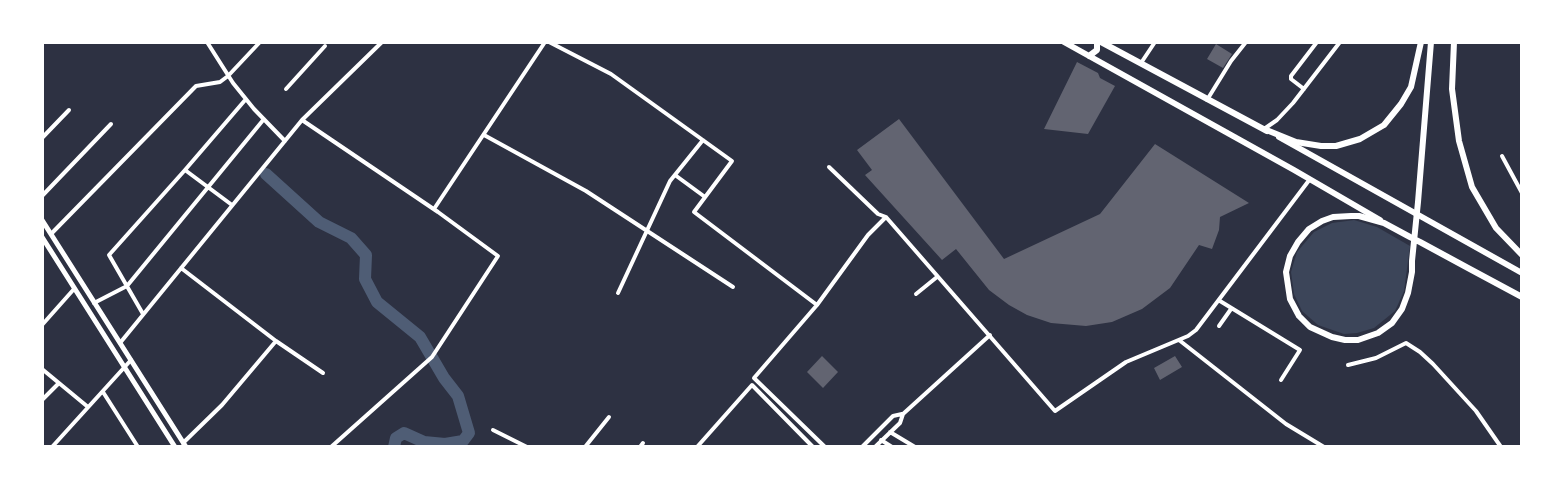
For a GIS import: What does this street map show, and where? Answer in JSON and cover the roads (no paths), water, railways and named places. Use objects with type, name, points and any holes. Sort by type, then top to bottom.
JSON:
[{"type":"main road","points":[[1064,42],[1384,223],[1522,297]]},
{"type":"main road","points":[[1089,56],[1097,50],[1099,42],[1264,129],[1522,273]]},
{"type":"main road","points":[[1264,129],[1296,142],[1321,146],[1336,146],[1360,139],[1384,125],[1401,104],[1411,87],[1421,42]]},
{"type":"main road","points":[[1384,223],[1359,216],[1342,216],[1322,221],[1304,234],[1294,248],[1286,272],[1290,299],[1299,316],[1318,332],[1339,339],[1358,340],[1378,333],[1392,323],[1402,309],[1408,293],[1412,261],[1431,42]]},
{"type":"main road","points":[[1454,42],[1452,89],[1459,141],[1472,187],[1496,228],[1522,255]]},
{"type":"main road","points":[[42,220],[184,445]]},
{"type":"main road","points":[[42,237],[175,447]]},
{"type":"street","points":[[207,42],[228,76],[246,99],[285,141]]},
{"type":"street","points":[[51,234],[196,86],[220,82],[260,42]]},
{"type":"street","points":[[120,343],[302,120],[382,42]]},
{"type":"street","points":[[434,209],[547,42],[611,74],[732,161],[694,212],[817,305]]},
{"type":"street","points":[[1140,63],[1155,42]]},
{"type":"street","points":[[1207,100],[1231,61],[1246,42]]},
{"type":"street","points":[[1304,89],[1291,79],[1291,76],[1317,42]]},
{"type":"street","points":[[1264,129],[1277,120],[1340,42]]},
{"type":"street","points":[[286,89],[325,45]]},
{"type":"street","points":[[143,314],[109,255],[246,99]]},
{"type":"street","points":[[42,138],[69,110]]},
{"type":"street","points":[[94,303],[127,286],[264,119]]},
{"type":"street","points":[[302,120],[434,209],[498,256],[436,352],[331,447]]},
{"type":"street","points":[[42,196],[111,124]]},
{"type":"street","points":[[483,135],[586,191],[734,287]]},
{"type":"street","points":[[618,293],[670,182],[703,140]]},
{"type":"street","points":[[1502,156],[1522,193]]},
{"type":"street","points":[[829,167],[878,214],[886,217],[1055,411],[1126,362],[1179,340],[1196,330],[1310,180]]},
{"type":"street","points":[[185,170],[232,206]]},
{"type":"street","points":[[675,175],[705,197]]},
{"type":"street","points":[[825,447],[754,378],[817,305],[867,235],[886,217]]},
{"type":"street","points":[[181,268],[276,341],[323,373]]},
{"type":"street","points":[[916,294],[937,277]]},
{"type":"street","points":[[42,325],[74,289]]},
{"type":"street","points":[[1220,301],[1300,350],[1281,380]]},
{"type":"street","points":[[1219,326],[1231,309]]},
{"type":"street","points":[[875,447],[900,423],[903,414],[990,335]]},
{"type":"street","points":[[1179,340],[1286,423],[1324,447]]},
{"type":"street","points":[[184,445],[222,405],[276,341]]},
{"type":"street","points":[[1348,365],[1376,358],[1406,343],[1433,364],[1462,395],[1501,447]]},
{"type":"street","points":[[52,447],[131,360]]},
{"type":"street","points":[[42,369],[88,407]]},
{"type":"street","points":[[42,400],[58,383]]},
{"type":"street","points":[[697,447],[752,386],[813,447]]},
{"type":"street","points":[[103,391],[138,447]]},
{"type":"street","points":[[862,447],[894,416],[903,414]]},
{"type":"street","points":[[585,447],[609,417]]},
{"type":"street","points":[[493,430],[527,447]]},
{"type":"street","points":[[890,432],[915,447]]},
{"type":"street","points":[[881,440],[892,447]]},
{"type":"street","points":[[640,447],[643,442]]},
{"type":"waterway","points":[[266,174],[319,222],[351,238],[366,255],[365,279],[377,302],[420,337],[444,378],[458,396],[469,433],[463,441],[445,444],[424,442],[404,433],[396,438],[394,447]]}]
